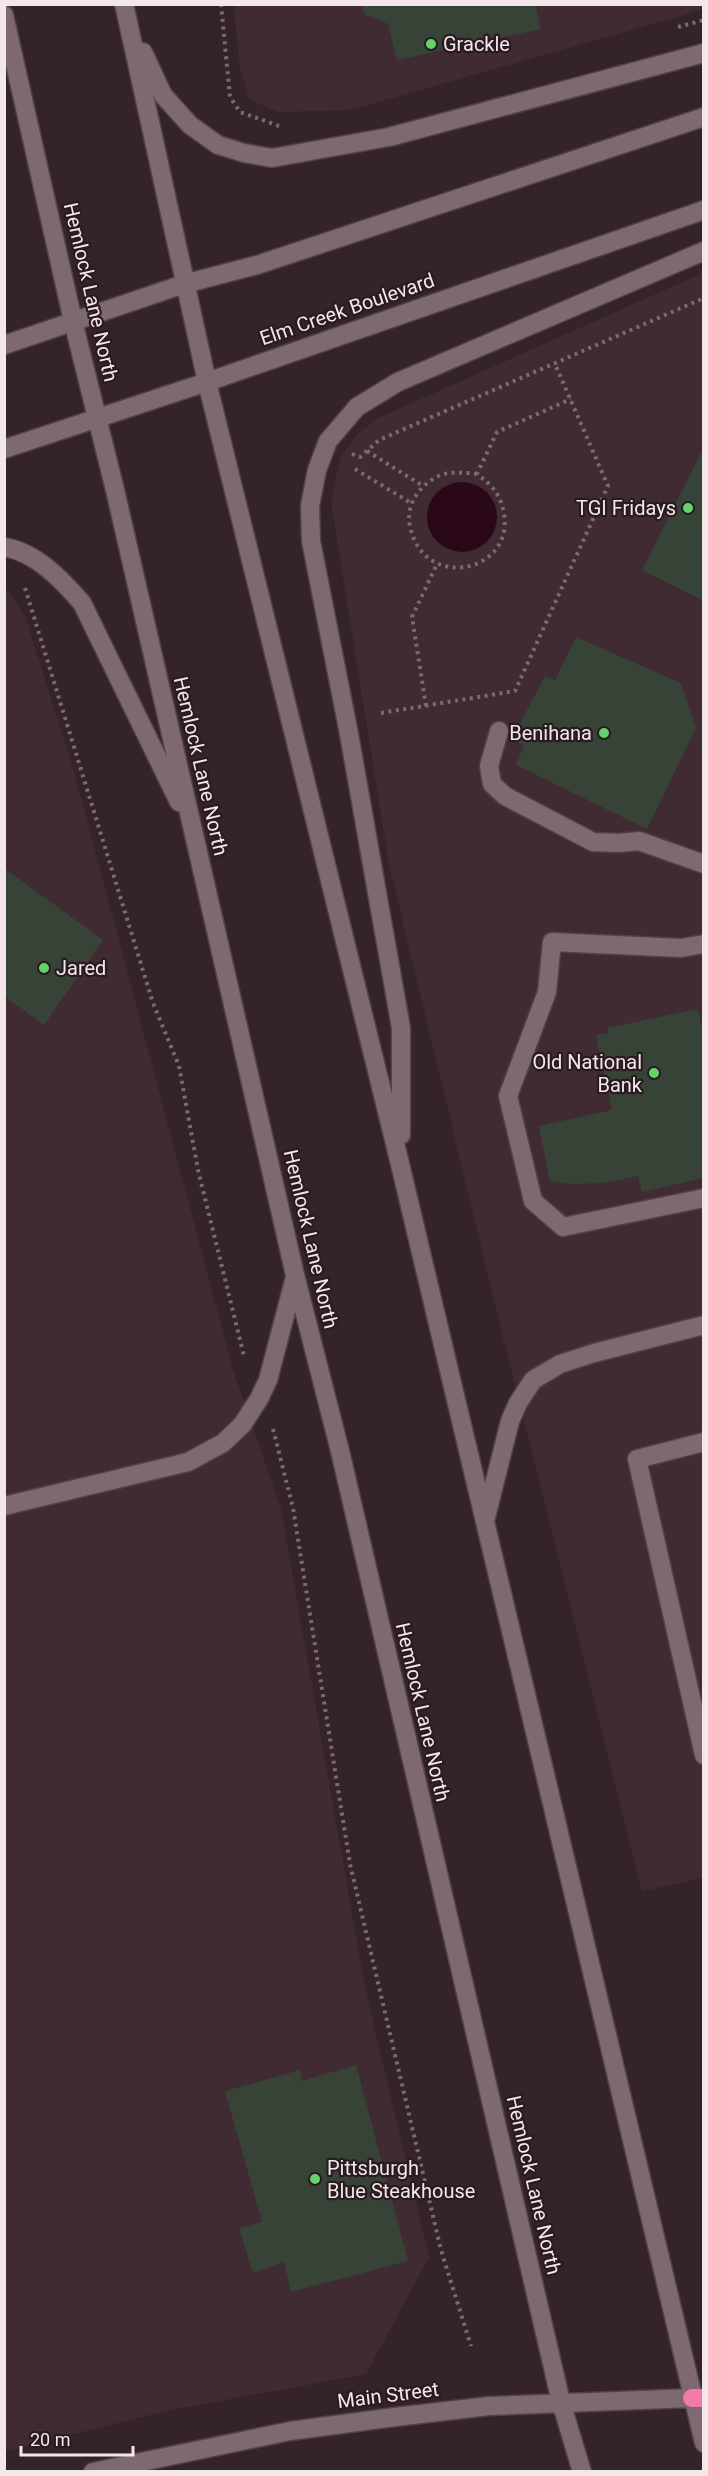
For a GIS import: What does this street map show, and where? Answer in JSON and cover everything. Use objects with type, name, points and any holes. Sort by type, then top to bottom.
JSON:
[{"type":"main road","points":[[124,4],[207,382],[400,1164],[698,2398],[704,2443]]},
{"type":"main road","name":"Hemlock Lane North","points":[[4,15],[295,1275],[340,1451],[561,2402],[582,2472]]},
{"type":"main road","points":[[129,24],[163,95],[190,125],[218,145],[272,158],[389,137],[704,53]]},
{"type":"main road","points":[[4,345],[184,284],[257,265],[704,117]]},
{"type":"main road","name":"Elm Creek Boulevard","points":[[4,449],[207,382],[704,210]]},
{"type":"main road","points":[[400,1164],[401,1028],[349,734],[311,541],[310,506],[317,470],[328,441],[357,407],[398,382],[704,251]]},
{"type":"main road","points":[[4,548],[33,558],[62,580],[82,603],[194,832]]},
{"type":"main road","points":[[499,731],[489,766],[492,784],[505,796],[593,842],[639,841],[704,864]]},
{"type":"main road","points":[[704,944],[681,948],[552,942],[547,992],[508,1096],[533,1201],[563,1227],[704,1198]]},
{"type":"main road","points":[[4,1506],[188,1462],[223,1443],[242,1425],[268,1380],[295,1275]]},
{"type":"main road","points":[[485,1518],[510,1422],[518,1403],[533,1380],[560,1364],[594,1353],[704,1325]]},
{"type":"main road","points":[[704,1442],[637,1459],[704,1755]]},
{"type":"main road","name":"Main Street","points":[[93,2472],[290,2431],[489,2406],[698,2398]]},
{"type":"path","points":[[221,4],[230,97],[240,111],[282,127]]},
{"type":"path","points":[[670,30],[704,20]]},
{"type":"path","points":[[343,450],[360,457],[379,440],[704,298]]},
{"type":"path","points":[[381,713],[515,691],[608,486],[555,364]]},
{"type":"path","points":[[477,474],[497,432],[571,399]]},
{"type":"path","points":[[367,451],[423,486]]},
{"type":"path","points":[[355,469],[411,503]]},
{"type":"path","points":[[459,472],[477,474],[492,485],[502,501],[506,522],[502,544],[484,561],[461,567],[431,562],[416,546],[409,524],[411,503],[423,486],[441,475],[459,472]]},
{"type":"path","points":[[426,706],[412,617],[437,564]]},
{"type":"path","points":[[21,578],[33,608],[153,1004],[179,1066],[198,1170],[246,1363]]},
{"type":"path","points":[[271,1426],[293,1508],[350,1863],[438,2239],[471,2346]]},
{"type":"shaded area","points":[[703,4],[704,9],[350,110],[279,112],[250,100],[240,69],[234,5]]},
{"type":"shaded area","points":[[703,273],[703,1878],[642,1891],[502,1334],[389,864],[331,502],[340,458],[356,436],[376,419]]},
{"type":"shaded area","points":[[462,482],[475,485],[487,492],[494,504],[497,517],[494,530],[487,542],[475,549],[462,552],[449,549],[437,542],[430,530],[427,517],[430,504],[437,492],[449,485]]},
{"type":"shaded area","points":[[8,591],[25,616],[75,775],[233,1370],[281,1509],[365,1988],[429,2257],[366,2374],[166,2411],[5,2451],[4,592]]},
{"type":"building","name":"Grackle","points":[[362,4],[535,4],[541,29],[397,60],[388,24],[364,14]]},
{"type":"building","name":"TGI Fridays","points":[[704,447],[704,601],[642,570]]},
{"type":"building","name":"Benihana","points":[[576,637],[681,683],[696,728],[647,829],[516,765],[524,746],[512,739],[545,676],[555,680]]},
{"type":"building","name":"Jared","points":[[4,868],[103,940],[44,1025],[4,996]]},
{"type":"building","name":"Old National Bank","points":[[698,1009],[704,1036],[704,1178],[642,1192],[638,1176],[603,1183],[573,1184],[550,1181],[539,1126],[612,1110],[596,1035],[608,1033],[607,1028]]},
{"type":"building","points":[[356,2065],[408,2261],[291,2292],[284,2262],[253,2273],[239,2228],[262,2222],[225,2091],[300,2070],[302,2081]]},
{"type":"place","name":"Grackle","points":[[431,44]]},
{"type":"place","name":"TGI Fridays","points":[[688,508]]},
{"type":"place","name":"Benihana","points":[[604,733]]},
{"type":"place","name":"Jared","points":[[44,968]]},
{"type":"place","name":"Old National Bank","points":[[654,1073]]},
{"type":"place","name":"Pittsburgh Blue Steakhouse","points":[[315,2179]]}]
